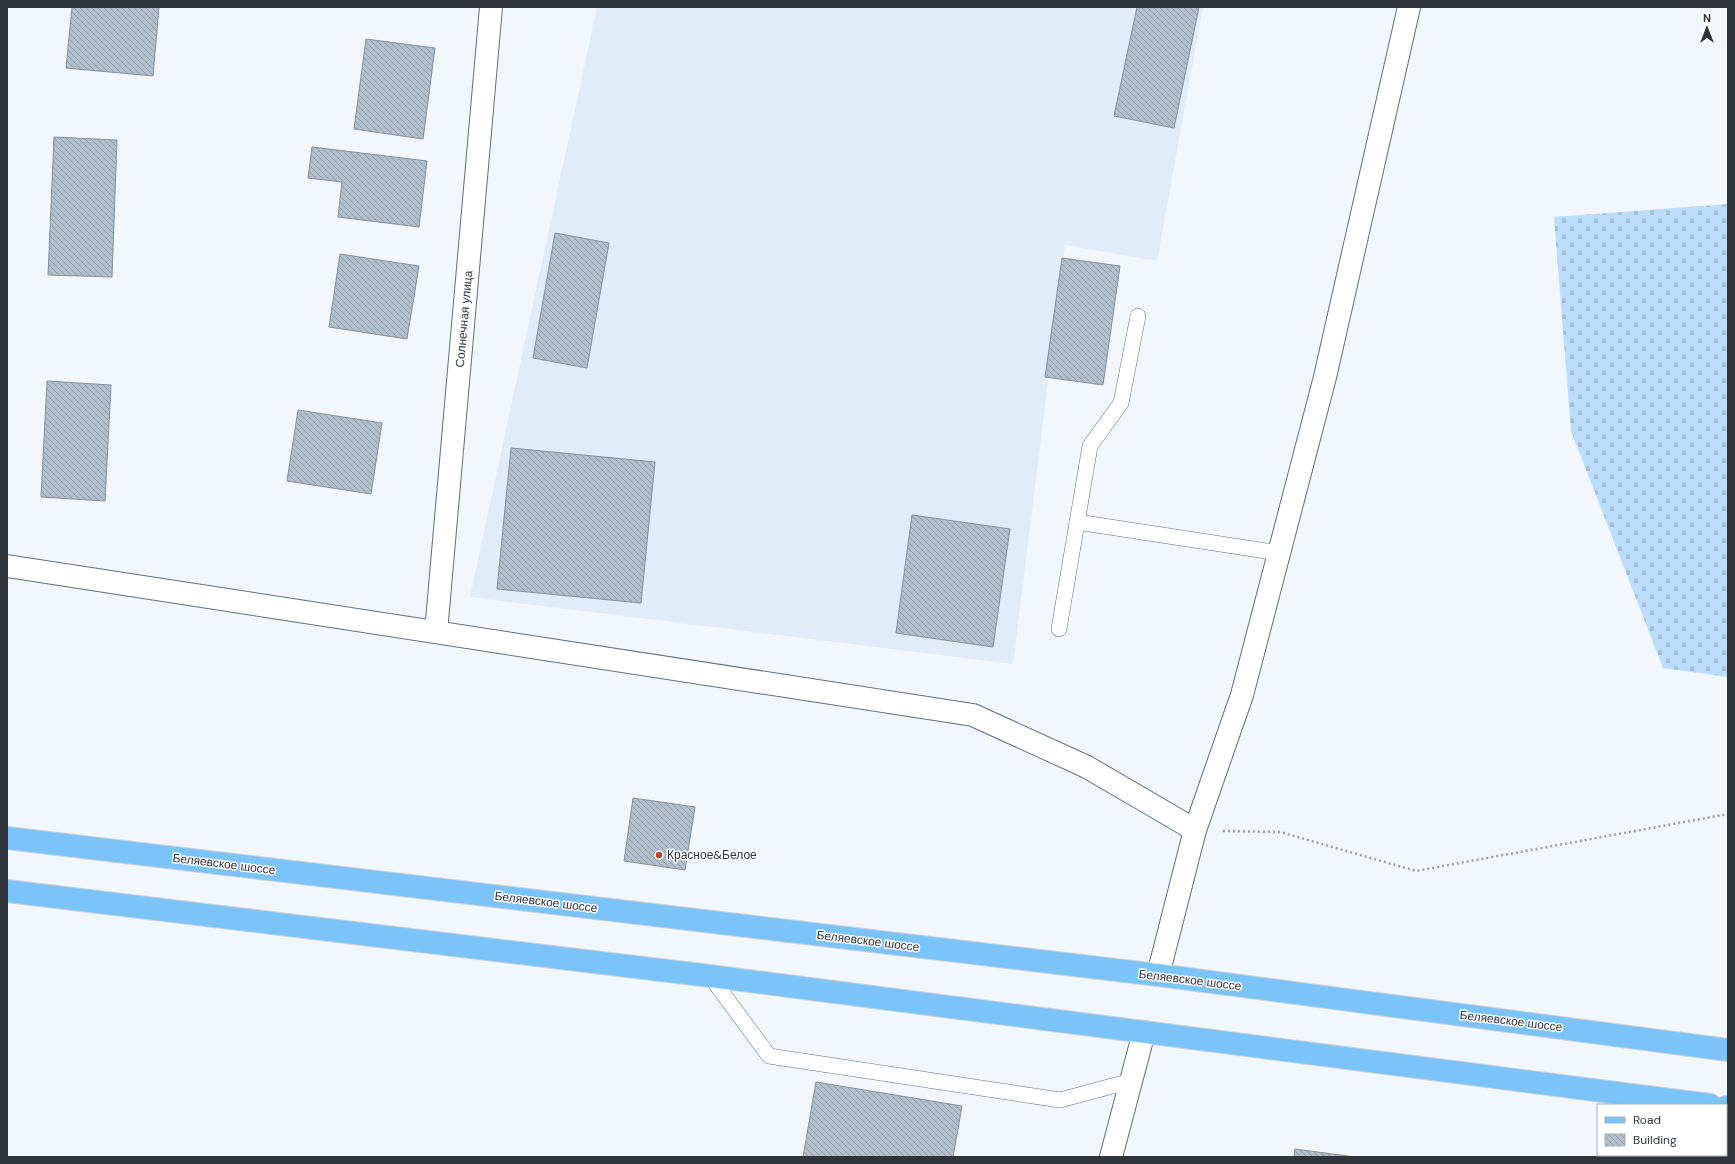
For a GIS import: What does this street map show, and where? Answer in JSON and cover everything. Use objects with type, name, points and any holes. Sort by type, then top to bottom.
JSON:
[{"type":"main road","name":"Беляевское шоссе","points":[[7,838],[1158,976],[1728,1050]]},
{"type":"main road","points":[[7,891],[710,976],[1702,1104]]},
{"type":"street","name":"Солнечная улица","points":[[436,632],[491,7]]},
{"type":"street","points":[[1158,976],[1195,830],[1242,695],[1325,377],[1409,7]]},
{"type":"street","points":[[7,566],[972,716],[1087,767],[1195,830]]},
{"type":"street","points":[[1111,1157],[1144,1032]]},
{"type":"lane","points":[[1059,629],[1090,446],[1120,403],[1138,316]]},
{"type":"lane","points":[[1077,522],[1279,553]]},
{"type":"lane","points":[[710,976],[769,1056],[1060,1100],[1132,1081]]},
{"type":"path","points":[[1195,830],[1280,832],[1416,871],[1728,814]]},
{"type":"shaded area","points":[[597,7],[1203,7],[1157,261],[1065,245],[1013,664],[470,597]]},
{"type":"green space","points":[[1728,204],[1728,677],[1663,668],[1571,431],[1554,217]]},
{"type":"building","points":[[72,7],[159,7],[153,76],[66,68]]},
{"type":"building","points":[[1137,7],[1199,7],[1174,128],[1114,116]]},
{"type":"building","points":[[366,39],[435,48],[423,139],[354,129]]},
{"type":"building","points":[[54,137],[117,140],[112,277],[48,275]]},
{"type":"building","points":[[312,147],[427,161],[419,227],[338,217],[342,182],[308,178]]},
{"type":"building","points":[[555,233],[609,243],[587,368],[533,358]]},
{"type":"building","points":[[340,254],[419,266],[407,339],[329,327]]},
{"type":"building","points":[[1062,258],[1120,266],[1103,385],[1045,377]]},
{"type":"building","points":[[47,381],[111,385],[105,501],[41,497]]},
{"type":"building","points":[[298,410],[382,423],[371,494],[287,481]]},
{"type":"building","points":[[511,448],[655,462],[641,603],[497,589]]},
{"type":"building","points":[[912,515],[1010,529],[993,647],[896,633]]},
{"type":"building","points":[[633,798],[695,807],[685,870],[624,861]]},
{"type":"building","points":[[816,1082],[962,1106],[953,1157],[803,1157]]},
{"type":"building","points":[[1295,1149],[1355,1157],[1294,1157]]},
{"type":"place","name":"Красное&Белое","points":[[659,855]]}]
